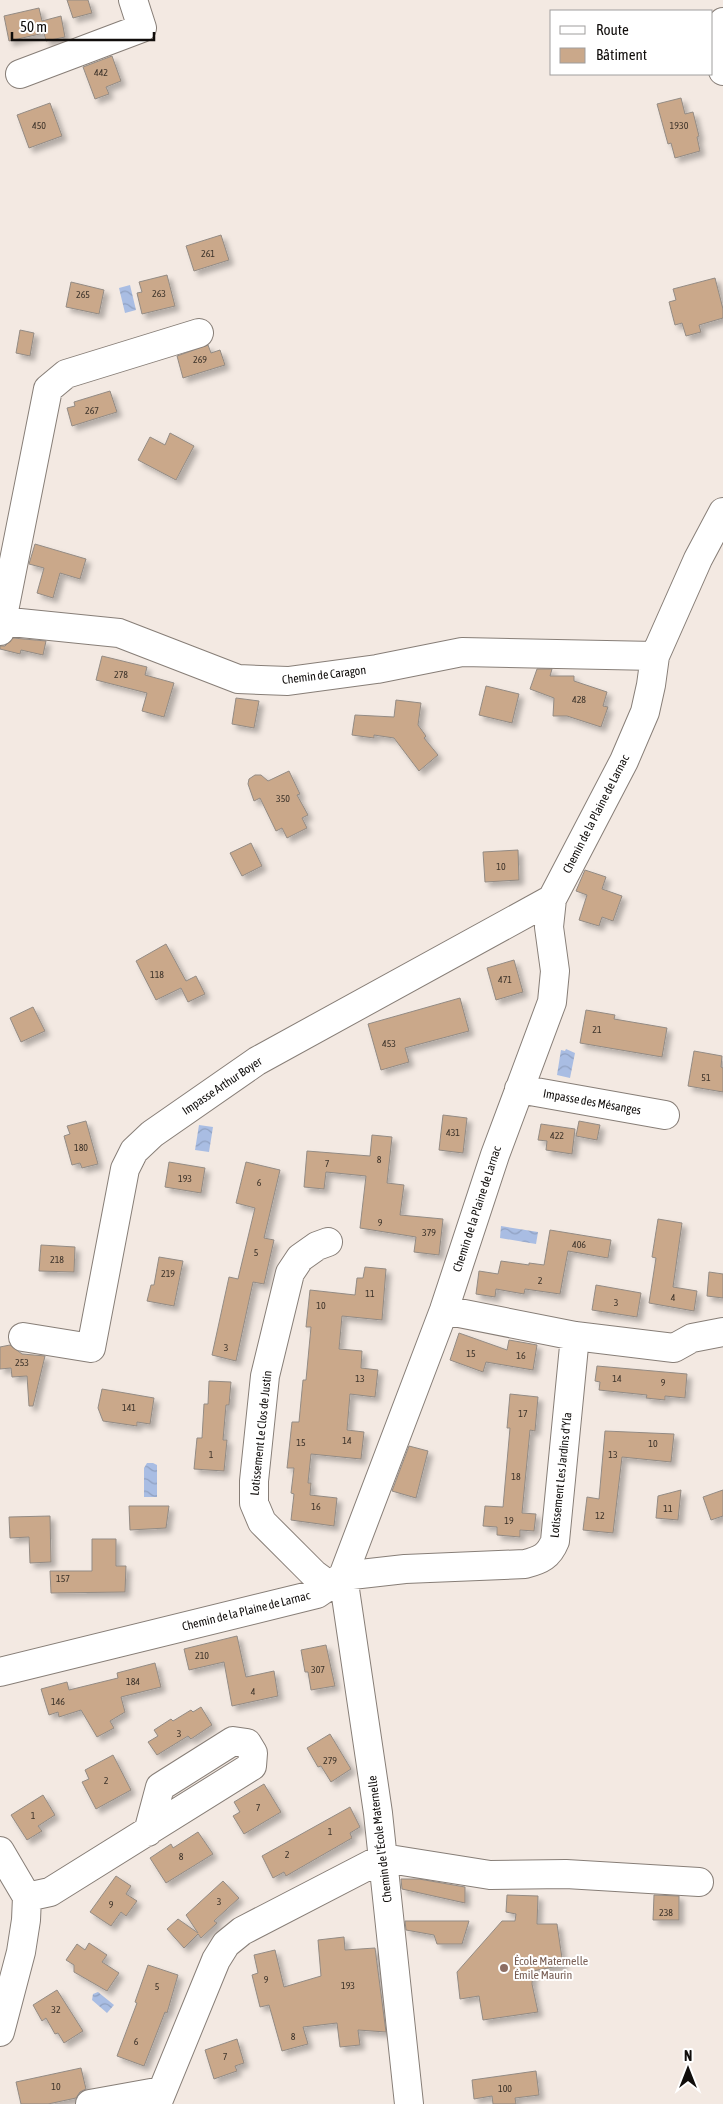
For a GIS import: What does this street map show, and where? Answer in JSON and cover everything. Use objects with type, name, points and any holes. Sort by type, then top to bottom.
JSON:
[{"type":"street","points":[[20,74],[142,28],[133,0]]},
{"type":"street","points":[[723,22],[720,30],[721,66],[723,71]]},
{"type":"street","points":[[1,624],[48,389],[66,374],[199,333]]},
{"type":"street","name":"Chemin de la Plaine de Larnac","points":[[0,1672],[317,1594],[336,1580],[444,1310],[495,1155],[552,1002],[555,971],[549,927],[552,899],[624,761],[645,712],[652,685],[655,656],[698,558],[723,512]]},
{"type":"street","name":"Chemin de Caragon","points":[[1,624],[120,633],[238,679],[288,681],[377,669],[462,652],[655,656]]},
{"type":"street","name":"Impasse Arthur Boyer","points":[[23,1337],[91,1348],[125,1170],[134,1151],[152,1134],[258,1061],[552,899]]},
{"type":"street","name":"Impasse des Mésanges","points":[[519,1089],[665,1116]]},
{"type":"street","name":"Lotissement Le Clos de Justin","points":[[328,1242],[317,1246],[300,1258],[290,1273],[265,1376],[254,1481],[254,1503],[262,1522],[314,1574],[336,1580]]},
{"type":"street","points":[[444,1310],[574,1336],[674,1348],[692,1338],[723,1332]]},
{"type":"street","name":"Lotissement Les Jardins d'Yla","points":[[336,1580],[415,1568],[525,1564],[540,1561],[550,1552],[555,1541],[574,1336]]},
{"type":"street","name":"Chemin de l'École Maternelle","points":[[336,1580],[383,1858],[410,2104]]},
{"type":"street","points":[[27,1897],[50,1892],[148,1832]]},
{"type":"street","points":[[0,1851],[27,1897],[26,1920],[21,1952],[0,2032]]},
{"type":"street","points":[[90,2104],[159,2098],[216,1960],[226,1944],[242,1931],[383,1858],[490,1875],[566,1874],[699,1882]]},
{"type":"water","points":[[130,285],[136,310],[125,313],[119,288]]},
{"type":"water","points":[[566,1049],[575,1053],[570,1078],[557,1075],[561,1050],[565,1051]]},
{"type":"water","points":[[199,1125],[213,1127],[209,1152],[195,1150]]},
{"type":"water","points":[[501,1226],[538,1232],[536,1244],[500,1238]]},
{"type":"water","points":[[147,1463],[157,1465],[157,1497],[144,1497],[144,1468]]},
{"type":"water","points":[[98,1992],[114,2005],[107,2013],[92,2000],[93,1994]]},
{"type":"building","points":[[67,0],[88,0],[92,13],[73,18]]},
{"type":"building","points":[[39,8],[42,21],[61,16],[65,37],[46,41],[44,33],[9,41],[4,16]]},
{"type":"building","points":[[112,56],[121,81],[106,87],[109,94],[95,99],[83,67]]},
{"type":"building","points":[[681,98],[685,114],[693,112],[699,136],[697,137],[700,151],[675,158],[671,143],[668,144],[657,104]]},
{"type":"building","points":[[50,103],[62,136],[29,148],[17,115]]},
{"type":"building","points":[[221,235],[229,260],[194,271],[186,246]]},
{"type":"building","points":[[167,275],[175,306],[142,314],[137,293],[142,292],[139,282]]},
{"type":"building","points":[[715,278],[723,309],[723,318],[699,325],[701,332],[686,336],[682,323],[675,325],[669,302],[676,300],[673,289]]},
{"type":"building","points":[[71,282],[104,290],[99,314],[66,307]]},
{"type":"building","points":[[20,330],[34,333],[30,356],[16,353]]},
{"type":"building","points":[[208,345],[211,353],[220,350],[225,365],[183,378],[177,356]]},
{"type":"building","points":[[110,391],[117,412],[72,426],[67,408],[75,406],[74,402]]},
{"type":"building","points":[[170,433],[194,446],[176,480],[138,460],[150,437],[165,445]]},
{"type":"building","points":[[35,544],[86,559],[80,579],[60,573],[53,598],[37,593],[44,568],[29,564]]},
{"type":"building","points":[[13,638],[46,641],[43,655],[21,650],[20,654],[0,649],[0,646],[5,646]]},
{"type":"building","points":[[102,656],[147,667],[145,675],[174,683],[164,717],[142,711],[147,693],[96,680]]},
{"type":"building","points":[[537,669],[552,669],[550,676],[574,676],[574,681],[607,692],[603,706],[608,707],[601,727],[567,716],[553,716],[554,698],[530,689]]},
{"type":"building","points":[[486,686],[519,694],[512,723],[479,715]]},
{"type":"building","points":[[236,698],[259,701],[254,728],[232,724]]},
{"type":"building","points":[[396,700],[421,703],[418,725],[426,736],[424,738],[438,755],[419,771],[394,738],[374,735],[374,738],[352,735],[355,715],[394,717]]},
{"type":"building","points":[[289,771],[300,794],[297,795],[308,815],[302,818],[307,828],[287,838],[282,828],[276,831],[260,798],[254,801],[248,784],[249,779],[255,775],[261,775],[268,781]]},
{"type":"building","points":[[251,843],[262,866],[242,876],[230,853]]},
{"type":"building","points":[[518,850],[519,880],[485,882],[483,852]]},
{"type":"building","points":[[585,870],[606,877],[602,889],[622,896],[613,921],[602,917],[599,926],[579,920],[587,895],[576,891]]},
{"type":"building","points":[[166,944],[186,981],[196,976],[205,994],[188,1002],[181,988],[156,1000],[136,961]]},
{"type":"building","points":[[514,960],[523,992],[496,1000],[487,968]]},
{"type":"building","points":[[460,998],[469,1031],[405,1048],[409,1062],[381,1070],[368,1024]]},
{"type":"building","points":[[33,1007],[45,1031],[21,1042],[10,1018]]},
{"type":"building","points":[[586,1010],[615,1015],[614,1019],[667,1028],[662,1057],[580,1043]]},
{"type":"building","points":[[694,1051],[722,1056],[723,1092],[688,1086]]},
{"type":"building","points":[[443,1115],[467,1118],[463,1153],[439,1150]]},
{"type":"building","points":[[86,1121],[98,1164],[82,1168],[80,1163],[72,1165],[64,1136],[70,1134],[67,1126]]},
{"type":"building","points":[[579,1121],[600,1125],[597,1140],[576,1136]]},
{"type":"building","points":[[541,1124],[575,1129],[572,1154],[546,1150],[547,1141],[538,1140]]},
{"type":"building","points":[[372,1135],[392,1137],[387,1183],[404,1185],[400,1215],[443,1219],[439,1255],[414,1252],[416,1237],[360,1228],[366,1176],[326,1172],[324,1189],[304,1187],[307,1151],[370,1156]]},
{"type":"building","points":[[169,1162],[205,1168],[201,1193],[165,1187]]},
{"type":"building","points":[[246,1162],[280,1170],[264,1238],[274,1240],[264,1284],[253,1282],[236,1361],[212,1355],[229,1277],[238,1279],[255,1208],[236,1203]]},
{"type":"building","points":[[658,1219],[682,1223],[673,1287],[697,1291],[694,1311],[649,1303],[656,1258],[652,1257]]},
{"type":"building","points":[[550,1230],[611,1240],[608,1258],[568,1251],[560,1294],[525,1289],[524,1294],[496,1289],[495,1297],[476,1294],[479,1271],[498,1274],[501,1261],[544,1265]]},
{"type":"building","points":[[41,1245],[75,1247],[74,1272],[39,1271]]},
{"type":"building","points":[[159,1257],[183,1261],[174,1306],[147,1301],[151,1285],[154,1285]]},
{"type":"building","points":[[365,1267],[386,1269],[382,1320],[342,1316],[339,1349],[362,1351],[361,1368],[378,1370],[375,1397],[350,1394],[347,1430],[364,1432],[361,1459],[311,1454],[308,1483],[311,1483],[310,1495],[337,1498],[334,1526],[291,1520],[294,1494],[291,1493],[294,1468],[287,1468],[292,1422],[299,1422],[303,1380],[306,1380],[311,1327],[306,1327],[310,1290],[355,1295],[357,1278],[363,1278]]},
{"type":"building","points":[[709,1272],[723,1274],[723,1298],[707,1296]]},
{"type":"building","points":[[596,1285],[641,1293],[637,1317],[592,1310]]},
{"type":"building","points":[[459,1333],[507,1350],[509,1340],[537,1345],[533,1370],[486,1362],[483,1372],[450,1360]]},
{"type":"building","points":[[10,1345],[22,1354],[45,1356],[33,1406],[29,1406],[27,1376],[12,1377],[11,1368],[0,1369],[0,1347]]},
{"type":"building","points":[[597,1366],[687,1374],[685,1398],[665,1396],[665,1400],[646,1398],[647,1395],[599,1390],[600,1382],[595,1381]]},
{"type":"building","points":[[209,1381],[231,1382],[229,1405],[226,1405],[223,1440],[227,1440],[224,1471],[194,1469],[197,1438],[202,1438],[204,1404],[208,1404]]},
{"type":"building","points":[[102,1389],[154,1398],[150,1424],[137,1422],[137,1426],[103,1421],[98,1408]]},
{"type":"building","points":[[510,1394],[538,1397],[535,1431],[530,1430],[522,1513],[536,1514],[534,1531],[520,1530],[520,1537],[497,1535],[497,1527],[483,1526],[485,1506],[503,1507],[510,1428],[507,1428]]},
{"type":"building","points":[[605,1431],[674,1434],[671,1462],[622,1457],[613,1533],[583,1530],[587,1497],[599,1499]]},
{"type":"building","points":[[409,1446],[428,1451],[416,1498],[392,1491]]},
{"type":"building","points":[[681,1490],[678,1520],[656,1518],[658,1496]]},
{"type":"building","points":[[723,1490],[723,1516],[711,1520],[703,1497]]},
{"type":"building","points":[[129,1506],[169,1506],[166,1528],[130,1530]]},
{"type":"building","points":[[50,1516],[51,1562],[30,1563],[29,1537],[10,1538],[9,1517]]},
{"type":"building","points":[[92,1539],[116,1539],[116,1566],[126,1566],[125,1592],[51,1593],[50,1571],[92,1571]]},
{"type":"building","points":[[237,1636],[246,1677],[274,1671],[278,1696],[232,1706],[224,1662],[189,1670],[184,1649]]},
{"type":"building","points":[[326,1645],[335,1686],[311,1690],[301,1650]]},
{"type":"building","points":[[155,1663],[161,1687],[121,1697],[125,1712],[110,1721],[114,1728],[97,1737],[81,1710],[59,1717],[58,1712],[49,1715],[41,1689],[67,1682],[69,1690],[118,1678],[117,1673]]},
{"type":"building","points":[[201,1707],[212,1725],[191,1739],[188,1736],[157,1755],[148,1742],[158,1736],[154,1730],[171,1719],[173,1721],[191,1710],[193,1712]]},
{"type":"building","points":[[330,1734],[351,1769],[331,1782],[321,1766],[318,1767],[307,1748]]},
{"type":"building","points":[[113,1755],[131,1790],[96,1809],[82,1782],[89,1779],[85,1770]]},
{"type":"building","points":[[264,1784],[281,1812],[244,1834],[233,1816],[240,1812],[234,1802]]},
{"type":"building","points":[[43,1795],[55,1815],[38,1826],[42,1831],[27,1840],[11,1815]]},
{"type":"building","points":[[350,1807],[360,1827],[350,1833],[352,1838],[286,1876],[284,1872],[273,1878],[262,1856]]},
{"type":"building","points":[[198,1832],[213,1854],[166,1883],[150,1858],[171,1844],[173,1848]]},
{"type":"building","points":[[116,1876],[131,1886],[126,1894],[137,1901],[126,1916],[121,1912],[111,1926],[90,1912]]},
{"type":"building","points":[[401,1879],[419,1879],[465,1887],[465,1903],[402,1889]]},
{"type":"building","points":[[223,1881],[239,1898],[214,1921],[217,1923],[201,1938],[198,1934],[184,1948],[167,1929],[178,1919],[198,1933],[186,1915]]},
{"type":"building","points":[[507,1895],[538,1896],[537,1924],[557,1924],[563,1965],[533,1971],[532,1984],[538,2012],[483,2020],[479,1996],[460,1999],[457,1972],[502,1921],[515,1921],[516,1914],[506,1912]]},
{"type":"building","points":[[654,1895],[679,1896],[679,1920],[653,1920]]},
{"type":"building","points":[[405,1921],[469,1921],[462,1944],[437,1944],[434,1935],[406,1930]]},
{"type":"building","points":[[344,1937],[345,1950],[375,1948],[386,2032],[358,2030],[360,2045],[340,2047],[337,2023],[303,2027],[308,2044],[282,2051],[269,2005],[260,2007],[252,1975],[258,1973],[254,1955],[275,1950],[284,1987],[321,1976],[318,1940]]},
{"type":"building","points":[[89,1943],[107,1955],[102,1962],[119,1973],[107,1991],[74,1972],[74,1965],[66,1960],[77,1944],[85,1950]]},
{"type":"building","points":[[148,1965],[178,1975],[167,2013],[165,2012],[144,2066],[117,2056],[137,2003],[135,2002]]},
{"type":"building","points":[[57,1990],[83,2031],[64,2043],[58,2033],[55,2034],[46,2018],[42,2021],[33,2005]]},
{"type":"building","points":[[237,2039],[244,2063],[235,2066],[237,2071],[214,2079],[205,2050]]},
{"type":"building","points":[[81,2068],[86,2089],[80,2092],[76,2098],[48,2104],[21,2104],[16,2082]]},
{"type":"building","points":[[536,2071],[539,2095],[515,2098],[516,2104],[493,2104],[492,2096],[474,2099],[472,2080]]},
{"type":"place","name":"École Maternelle Émile Maurin","points":[[504,1968]]}]
